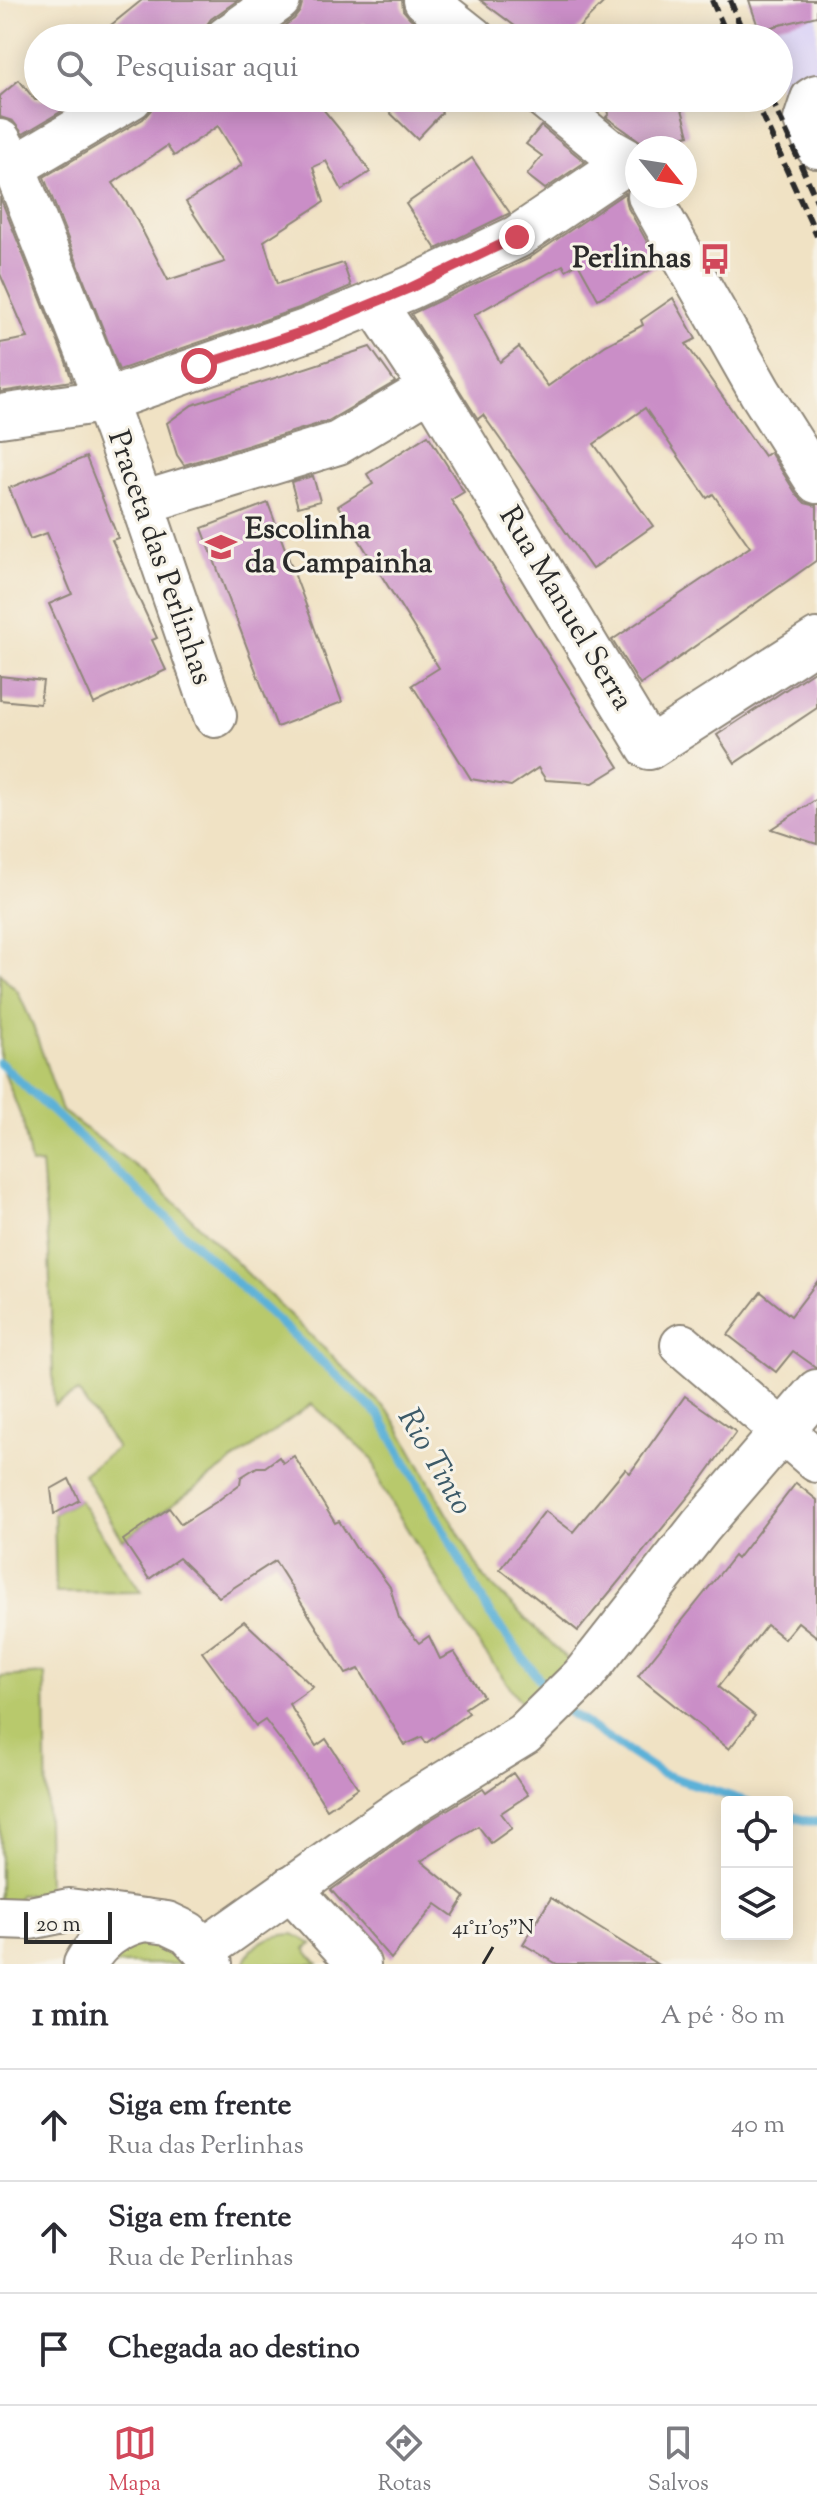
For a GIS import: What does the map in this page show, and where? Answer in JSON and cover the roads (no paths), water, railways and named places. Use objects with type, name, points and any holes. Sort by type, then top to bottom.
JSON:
[{"type":"street","points":[[246,24],[279,0]]},
{"type":"street","points":[[425,0],[455,24]]},
{"type":"street","points":[[7,154],[100,112]]},
{"type":"street","points":[[562,112],[625,165]]},
{"type":"street","name":"Praceta das Perlinhas","points":[[7,154],[88,354],[215,716]]},
{"type":"street","points":[[0,416],[104,401],[308,330],[517,237],[625,183]]},
{"type":"street","points":[[656,208],[760,392],[817,482]]},
{"type":"street","name":"Rua Manuel Serra","points":[[374,302],[431,388],[649,748],[817,640]]},
{"type":"street","points":[[142,503],[338,443],[431,388]]},
{"type":"street","points":[[682,1345],[817,1461]]},
{"type":"street","points":[[15,1918],[69,1910],[167,1923],[188,1933],[208,1957],[290,1888],[407,1806],[524,1734],[582,1677],[701,1526],[817,1391]]},
{"type":"street","points":[[290,1888],[359,1964]]},
{"type":"street","points":[[15,1918],[55,1935],[84,1964],[95,1946],[121,1926],[144,1920]]},
{"type":"waterway","name":"Rio Tinto","points":[[0,1063],[380,1416],[490,1614],[551,1695]]},
{"type":"waterway","name":"Rio Tinto","points":[[564,1709],[662,1774],[730,1796]]},
{"type":"waterway","name":"Rio Tinto","points":[[793,1817],[817,1821]]},
{"type":"railway","points":[[712,0],[722,24]]},
{"type":"railway","points":[[730,0],[739,24]]},
{"type":"railway","points":[[760,112],[817,236]]},
{"type":"railway","points":[[777,112],[817,201]]},
{"type":"place","name":"Perlinhas","points":[[715,259]]},
{"type":"place","name":"Escolinha da Campainha","points":[[221,547]]}]
